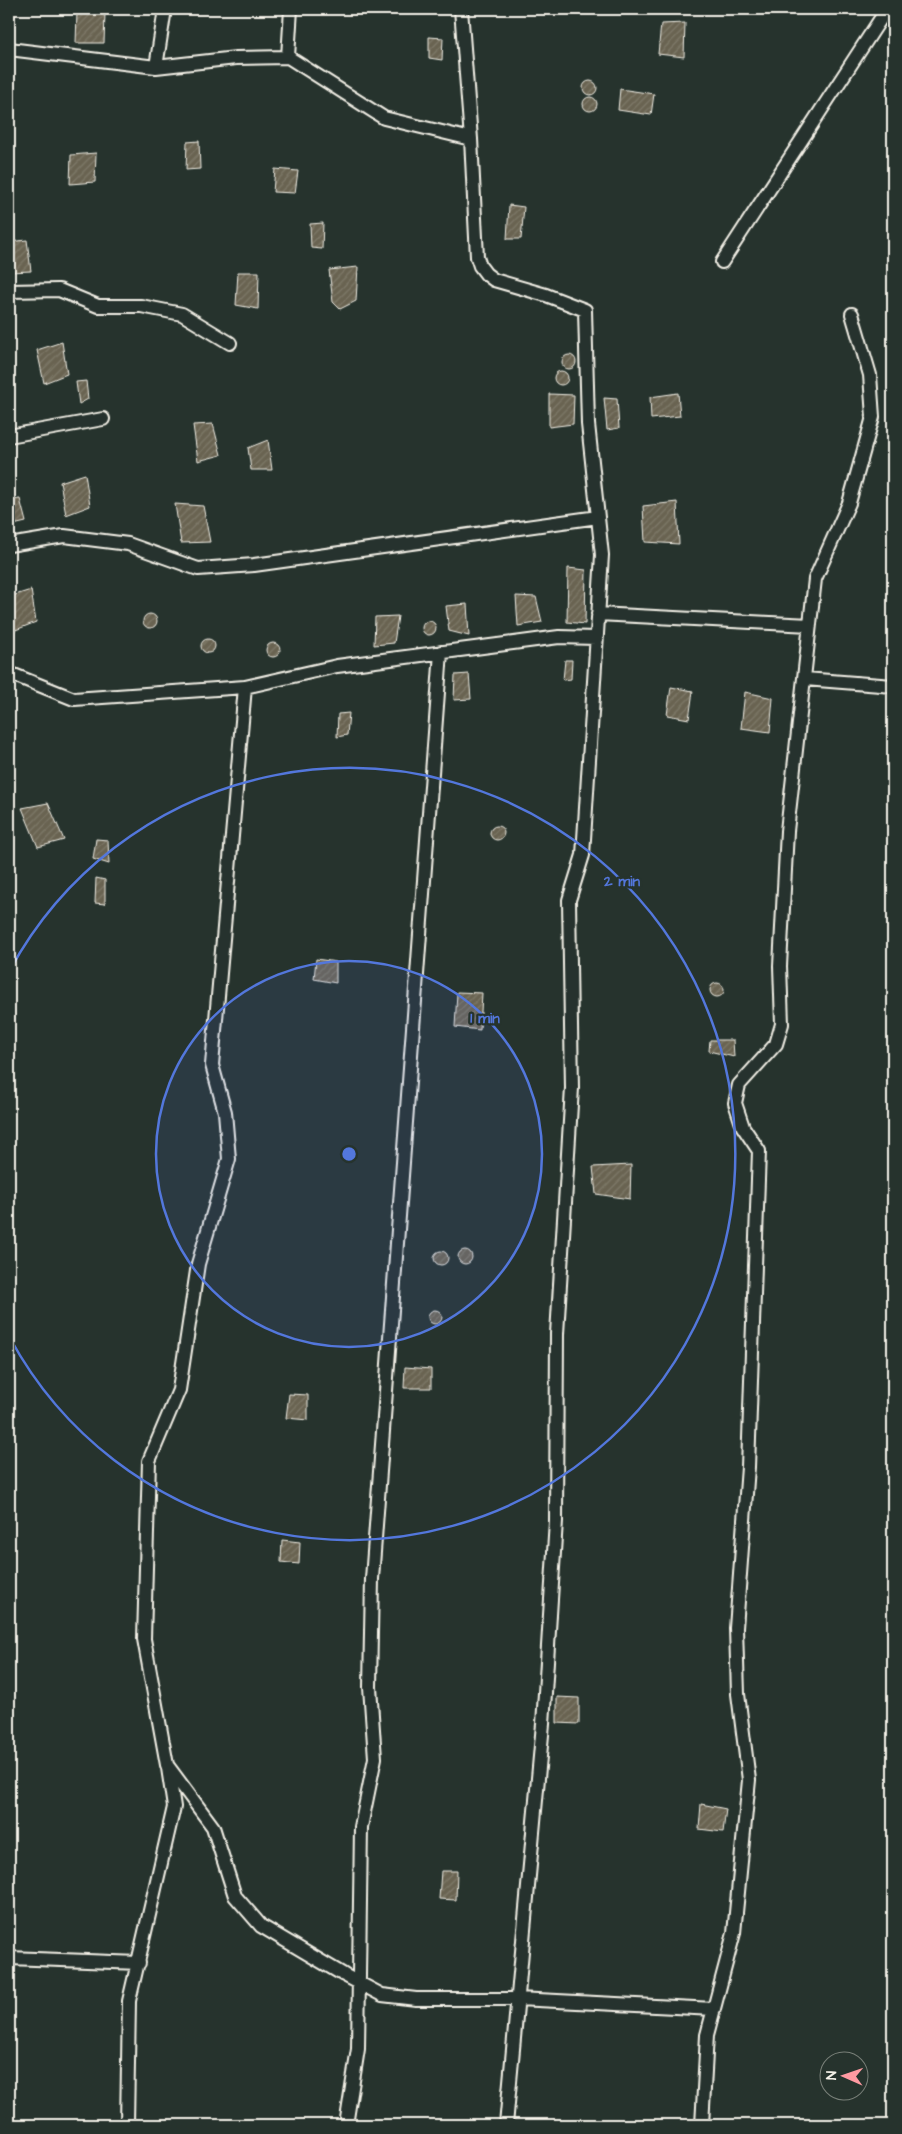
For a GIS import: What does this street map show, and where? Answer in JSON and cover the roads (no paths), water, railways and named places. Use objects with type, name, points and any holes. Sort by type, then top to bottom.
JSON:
[{"type":"street","points":[[156,68],[165,9]]},
{"type":"street","points":[[288,57],[291,9]]},
{"type":"street","points":[[461,9],[471,139],[477,257],[480,266],[494,280],[546,295],[586,310],[588,424],[602,556],[583,855],[570,900],[572,1088],[557,1334],[556,1521],[542,1734],[506,2125]]},
{"type":"street","points":[[722,262],[887,9]]},
{"type":"street","points":[[9,49],[156,68],[236,58],[288,57],[384,118],[471,139]]},
{"type":"street","points":[[9,291],[59,290],[98,306],[141,306],[182,314],[230,343]]},
{"type":"street","points":[[702,2125],[707,2034],[734,1933],[748,1780],[738,1694],[736,1628],[748,1467],[759,1150],[742,1127],[735,1103],[739,1085],[776,1044],[782,1024],[780,966],[787,831],[815,579],[849,503],[873,417],[870,375],[852,314]]},
{"type":"street","points":[[9,436],[103,419]]},
{"type":"street","points":[[9,545],[64,536],[73,537],[128,544],[198,569],[254,565],[598,517]]},
{"type":"street","points":[[598,614],[810,625]]},
{"type":"street","points":[[9,673],[74,699],[245,687],[338,666],[559,637],[596,638]]},
{"type":"street","points":[[346,2125],[358,2049],[361,1827],[374,1758],[370,1687],[372,1579],[441,652]]},
{"type":"street","points":[[805,679],[893,686]]},
{"type":"street","points":[[127,2125],[129,2000],[174,1807],[144,1639],[148,1461],[180,1390],[198,1264],[229,1159],[225,1112],[212,1064],[245,687]]},
{"type":"street","points":[[167,1765],[212,1828],[235,1896],[261,1926],[382,1995],[416,1999],[518,1999],[714,2009]]},
{"type":"street","points":[[9,1958],[139,1963]]}]
